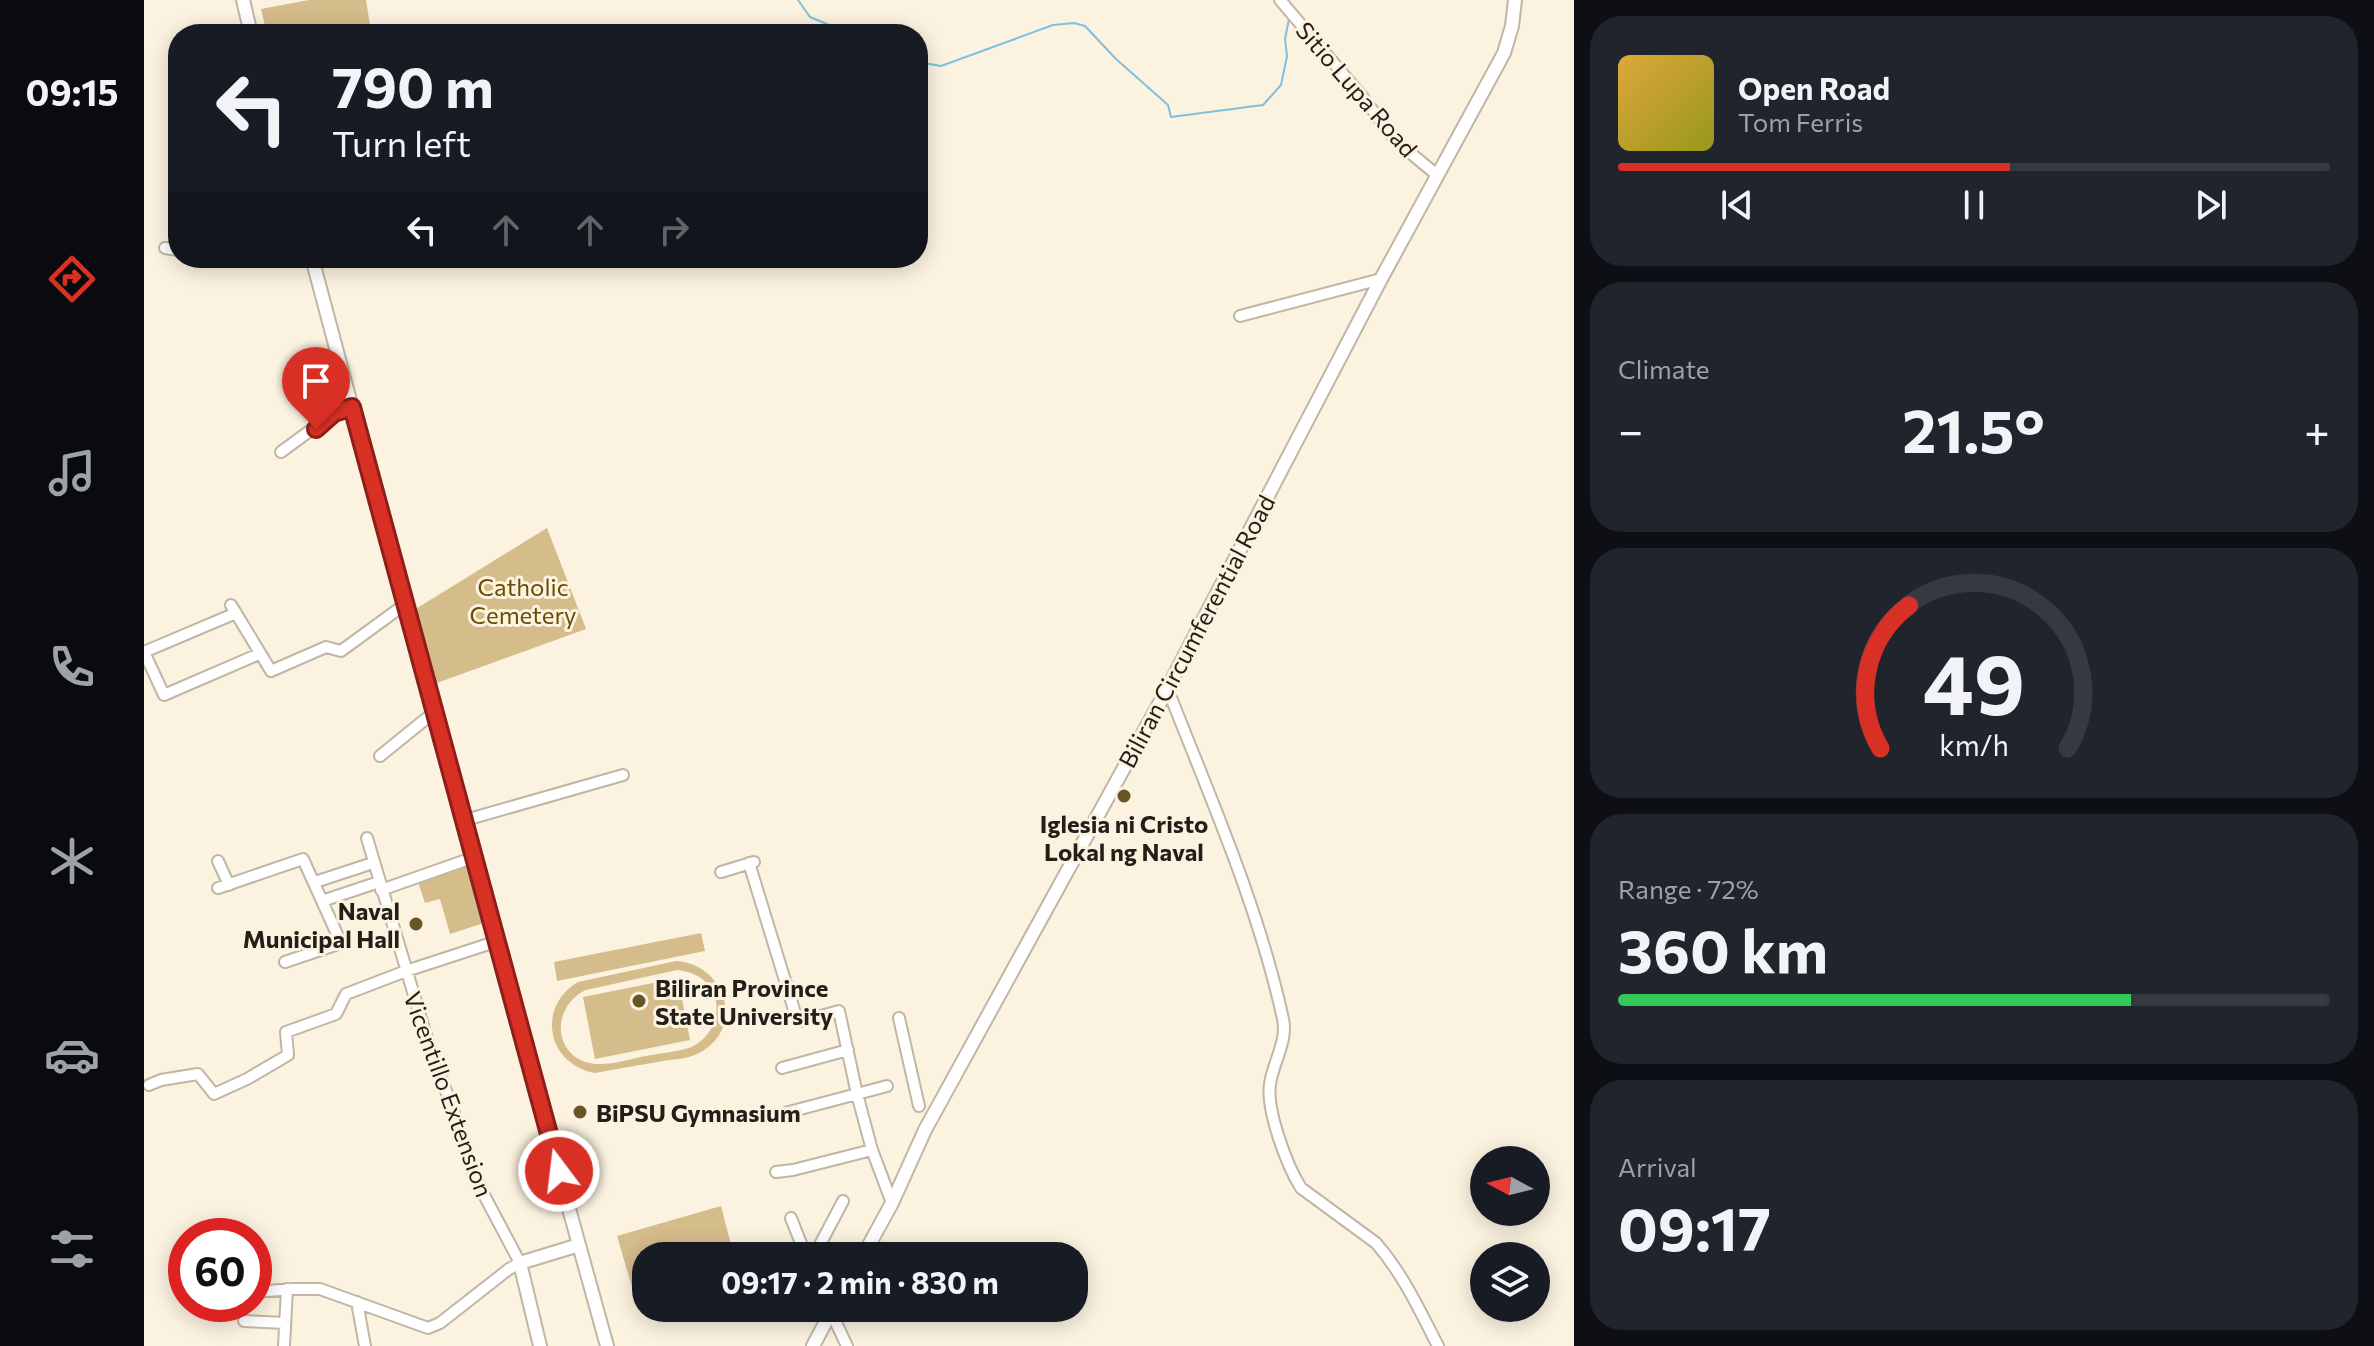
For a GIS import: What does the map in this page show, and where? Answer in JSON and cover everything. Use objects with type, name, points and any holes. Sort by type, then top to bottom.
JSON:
[{"type":"main road","points":[[243,0],[249,24]]},
{"type":"main road","name":"Biliran Circumferential Road","points":[[871,1242],[925,1130],[1164,695],[1381,279],[1504,53],[1515,4]]},
{"type":"main road","points":[[315,268],[472,858],[607,1346]]},
{"type":"main road","points":[[520,1263],[579,1245]]},
{"type":"main road","name":"Vicentillo Extension","points":[[520,1263],[540,1346]]},
{"type":"main road","points":[[813,1346],[825,1322]]},
{"type":"street","name":"Sitio Lupa Road","points":[[1280,0],[1396,141],[1437,175]]},
{"type":"street","points":[[1240,316],[1381,279]]},
{"type":"street","points":[[281,452],[334,413],[352,407]]},
{"type":"street","points":[[259,654],[164,695],[144,652],[233,609],[271,671],[326,647],[341,651],[404,605]]},
{"type":"street","points":[[1164,695],[1172,700],[1263,943],[1284,1029],[1269,1088],[1271,1110],[1295,1177],[1301,1188],[1376,1243],[1385,1253],[1401,1276],[1438,1346]]},
{"type":"street","points":[[380,756],[433,713]]},
{"type":"street","points":[[462,821],[623,775]]},
{"type":"street","name":"Vicentillo Extension","points":[[367,838],[406,971],[474,1176],[520,1263]]},
{"type":"street","points":[[322,901],[472,858]]},
{"type":"street","points":[[218,861],[223,886],[303,859],[341,943],[285,962]]},
{"type":"street","points":[[721,872],[752,862],[795,1013],[803,1021],[839,1011],[872,1150],[892,1203]]},
{"type":"street","points":[[315,882],[373,863]]},
{"type":"street","points":[[149,1085],[198,1074],[214,1094],[288,1055],[286,1032],[336,1014],[346,994],[495,942]]},
{"type":"street","points":[[899,1018],[925,1130]]},
{"type":"street","points":[[782,1068],[848,1050]]},
{"type":"street","points":[[785,1113],[887,1086]]},
{"type":"street","points":[[776,1172],[872,1150]]},
{"type":"street","points":[[821,1242],[843,1201]]},
{"type":"street","points":[[791,1218],[800,1242]]},
{"type":"street","points":[[272,1290],[320,1289],[428,1328],[440,1323],[520,1263]]},
{"type":"street","points":[[284,1346],[287,1289]]},
{"type":"street","points":[[357,1302],[365,1346]]},
{"type":"street","points":[[264,1322],[285,1323]]},
{"type":"street","points":[[837,1322],[847,1346]]},
{"type":"green space","points":[[309,0],[366,0],[370,24],[265,24],[261,9]]},
{"type":"green space","name":"Catholic Cemetery","points":[[547,528],[586,629],[434,684],[414,610]]},
{"type":"green space","points":[[468,865],[484,923],[450,934],[440,899],[425,903],[418,882]]},
{"type":"green space","points":[[701,933],[705,951],[557,981],[554,962]]},
{"type":"green space","points":[[676,961],[693,965],[707,973],[718,985],[726,1014],[722,1029],[714,1042],[690,1056],[595,1073],[579,1068],[557,1047],[552,1019],[565,993],[578,982]],"holes":[[[683,971],[702,979],[716,1000],[713,1025],[697,1044],[679,1051],[600,1064],[582,1061],[567,1048],[561,1029],[562,1020],[577,995],[586,990]]]},
{"type":"green space","points":[[678,978],[690,1040],[595,1059],[583,997]]},
{"type":"green space","points":[[721,1206],[730,1242],[632,1242],[632,1287],[617,1236]]},
{"type":"waterway","points":[[798,0],[810,17],[827,24]]},
{"type":"waterway","points":[[928,64],[941,66],[1053,25],[1074,23],[1085,26],[1116,59],[1168,105],[1171,117],[1263,105],[1281,85],[1287,56],[1285,39],[1289,19]]},
{"type":"place","name":"Iglesia ni Cristo Lokal ng Naval","points":[[1124,796]]},
{"type":"place","name":"Naval Municipal Hall","points":[[416,924]]},
{"type":"place","name":"Biliran Province State University","points":[[639,1001]]},
{"type":"place","name":"BiPSU Gymnasium","points":[[580,1112]]},
{"type":"route","points":[[316,429],[334,413],[352,407],[559,1171]]}]
